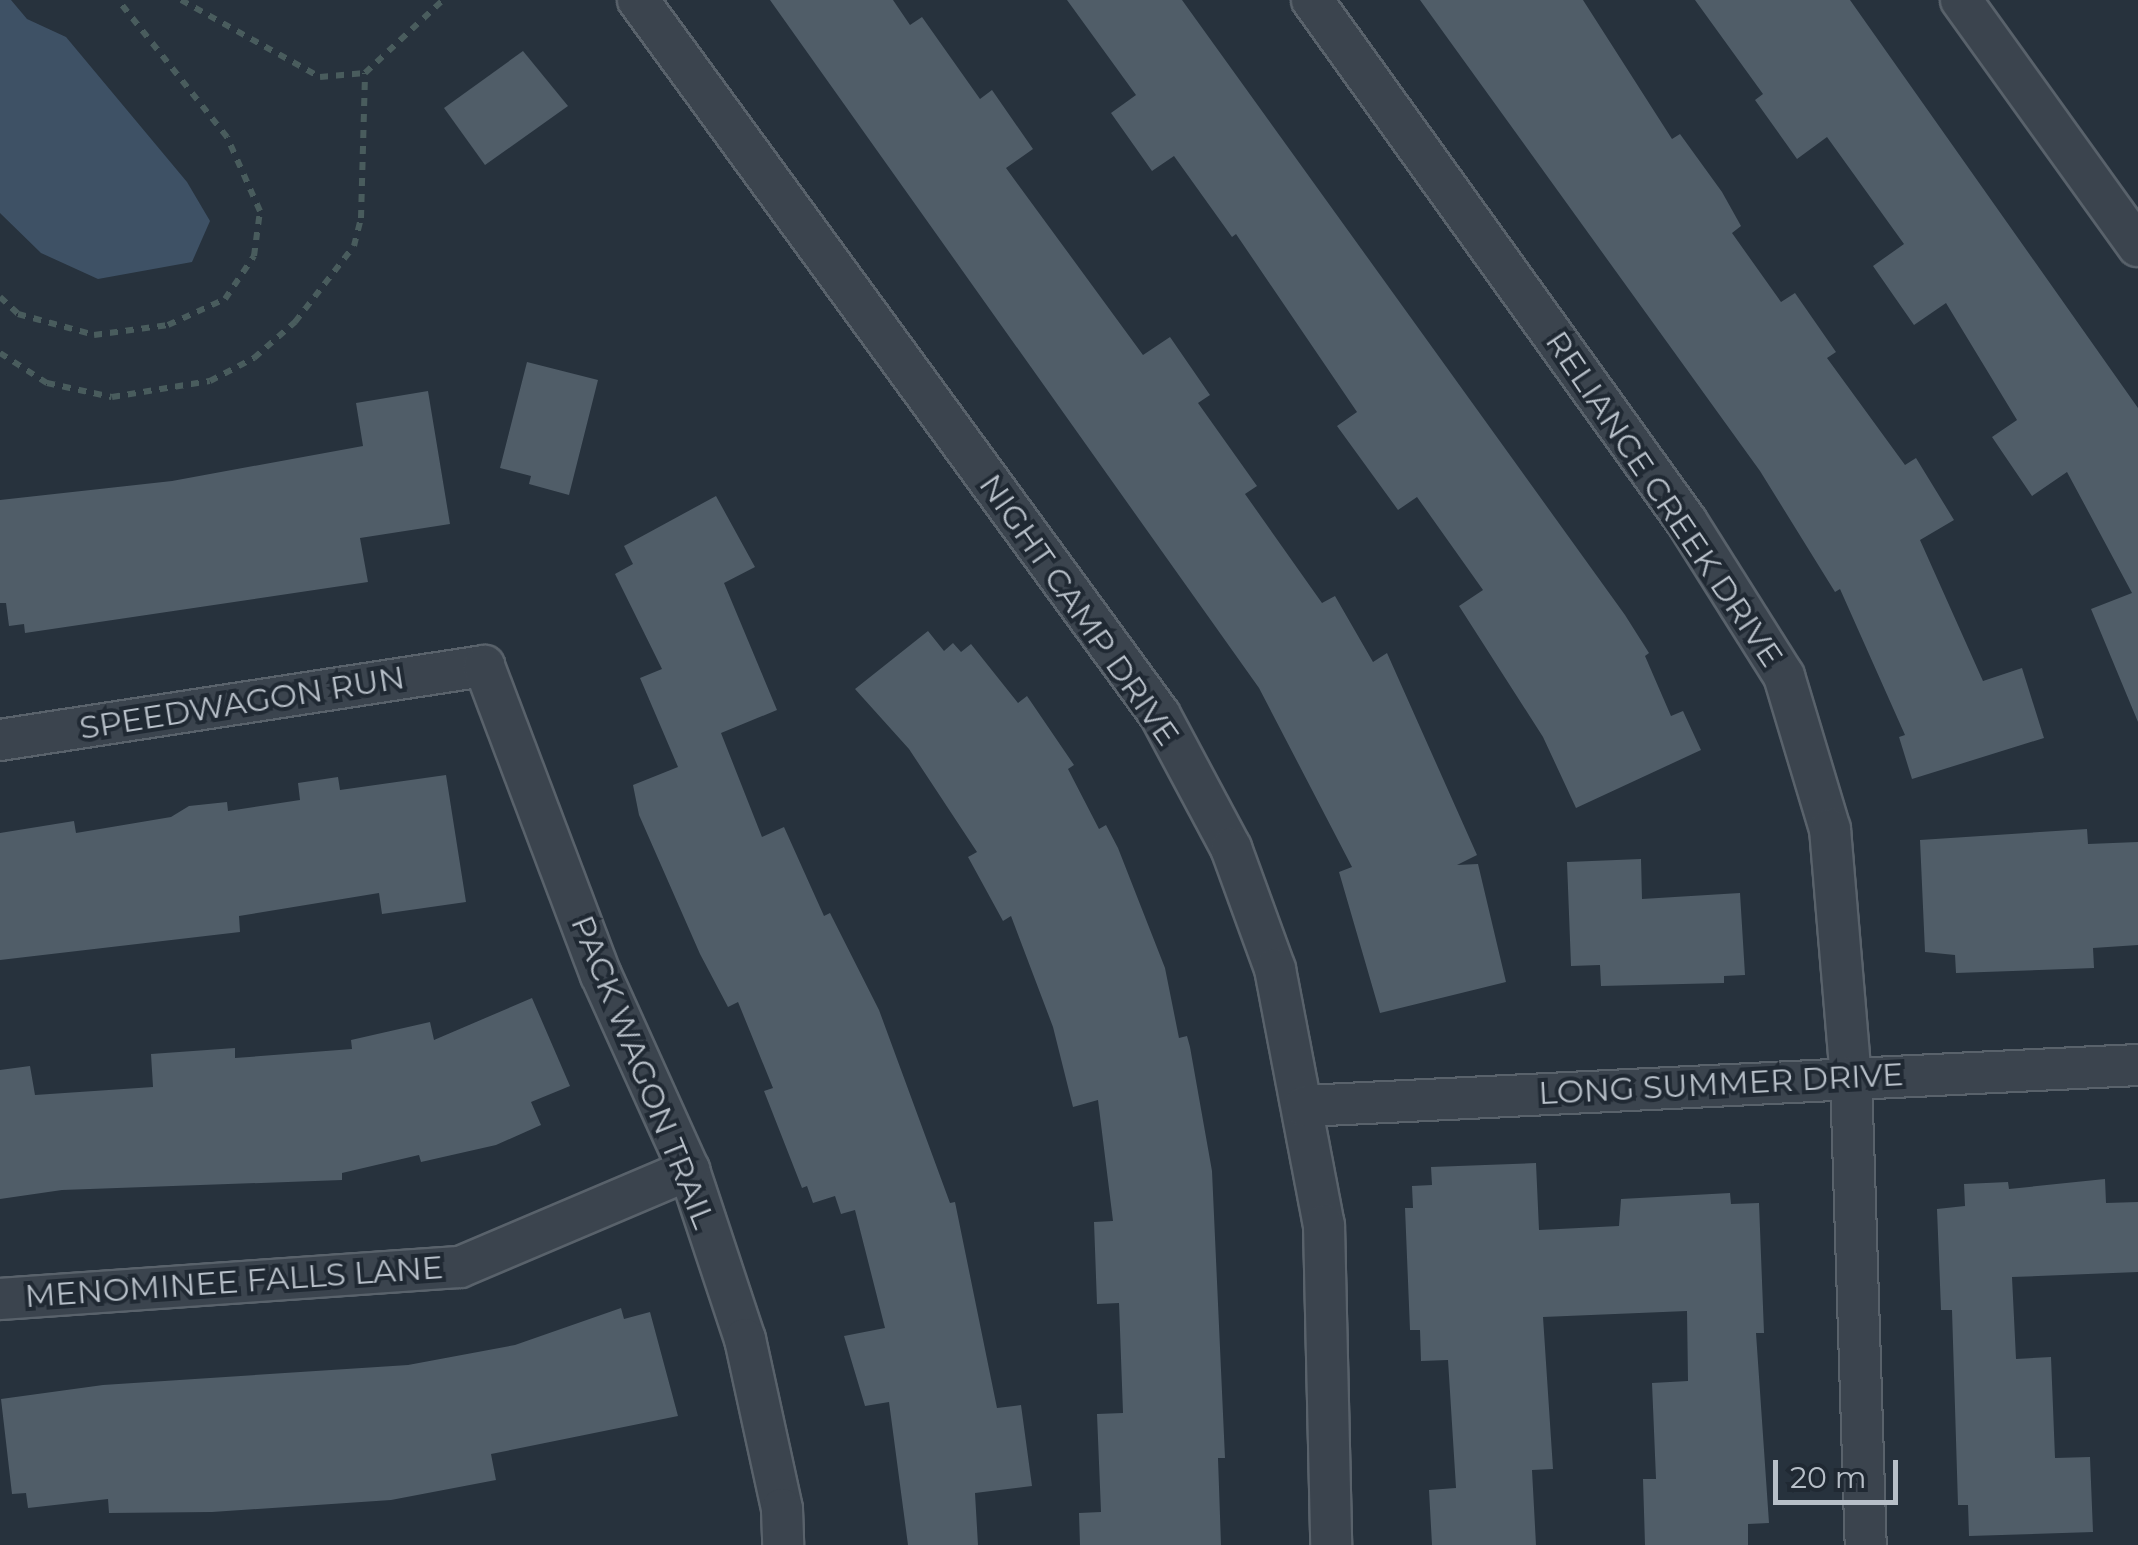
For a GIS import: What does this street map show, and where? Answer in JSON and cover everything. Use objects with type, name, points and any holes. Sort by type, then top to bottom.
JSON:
[{"type":"street","name":"NIGHT CAMP DRIVE","points":[[638,0],[1160,714],[1231,848],[1263,934],[1305,1106],[1324,1226],[1331,1545]]},
{"type":"street","name":"RELIANCE CREEK DRIVE","points":[[1312,0],[1687,522],[1784,676],[1830,829],[1850,1077],[1866,1545]]},
{"type":"street","points":[[1961,0],[2138,246]]},
{"type":"street","name":"SPEEDWAGON RUN","points":[[0,740],[484,666]]},
{"type":"street","name":"PACK WAGON TRAIL","points":[[484,666],[601,975],[690,1170],[744,1339],[782,1509],[783,1545]]},
{"type":"street","name":"LONG SUMMER DRIVE","points":[[1305,1106],[2138,1065]]},
{"type":"street","name":"MENOMINEE FALLS LANE","points":[[0,1300],[460,1266],[690,1170]]},
{"type":"path","points":[[0,297],[18,314],[94,335],[168,325],[225,298],[254,256],[260,211],[227,138],[118,0]]},
{"type":"path","points":[[181,0],[320,77],[366,73],[443,0]]},
{"type":"path","points":[[0,353],[47,383],[112,397],[210,380],[254,358],[295,322],[354,246],[362,218],[366,73]]},
{"type":"water","points":[[0,0],[11,0],[27,19],[66,37],[187,182],[210,221],[192,262],[98,279],[41,253],[0,213]]},
{"type":"building","points":[[770,0],[893,0],[910,25],[922,17],[980,99],[992,90],[1033,149],[1006,168],[1143,355],[1170,337],[1210,395],[1198,403],[1257,486],[1245,494],[1322,603],[1335,596],[1373,662],[1387,653],[1477,855],[1457,865],[1478,864],[1506,982],[1380,1013],[1339,872],[1352,867],[1259,688]]},
{"type":"building","points":[[1067,0],[1182,0],[1625,615],[1649,653],[1645,656],[1671,716],[1683,711],[1701,750],[1576,808],[1543,737],[1459,606],[1483,590],[1417,497],[1398,510],[1337,426],[1357,412],[1236,234],[1232,237],[1174,156],[1152,171],[1111,113],[1136,95]]},
{"type":"building","points":[[1420,0],[1583,0],[1672,139],[1680,134],[1722,192],[1741,226],[1732,233],[1781,302],[1795,293],[1836,352],[1827,358],[1905,465],[1916,458],[1954,520],[1920,540],[1983,681],[2022,668],[2044,738],[1912,779],[1899,737],[1905,735],[1840,589],[1835,592],[1760,471]]},
{"type":"building","points":[[1695,0],[1850,0],[2138,408],[2138,722],[2091,609],[2132,593],[2067,472],[2032,496],[1992,437],[2017,420],[1946,303],[1914,325],[1873,266],[1904,244],[1827,137],[1797,159],[1755,100],[1763,94]]},
{"type":"building","points":[[523,51],[568,106],[485,165],[444,108]]},
{"type":"building","points":[[527,362],[598,380],[569,495],[529,484],[531,476],[500,468]]},
{"type":"building","points":[[428,391],[450,524],[360,538],[368,582],[25,633],[24,624],[9,626],[6,603],[0,603],[0,500],[172,481],[363,446],[356,403]]},
{"type":"building","points":[[716,496],[755,567],[724,583],[777,710],[721,733],[762,837],[784,827],[824,916],[830,913],[879,1010],[950,1203],[955,1202],[997,1408],[1021,1405],[1032,1486],[975,1493],[978,1545],[908,1545],[889,1402],[865,1406],[844,1336],[885,1328],[855,1210],[841,1214],[835,1196],[813,1203],[807,1186],[802,1188],[764,1091],[773,1088],[738,1002],[728,1007],[700,954],[639,815],[633,785],[678,767],[640,678],[662,669],[615,574],[633,564],[624,546]]},
{"type":"building","points":[[928,631],[944,651],[953,643],[961,652],[971,644],[1018,703],[1027,696],[1074,765],[1068,769],[1099,829],[1106,825],[1118,848],[1165,968],[1179,1038],[1187,1036],[1212,1171],[1225,1458],[1218,1458],[1221,1545],[1080,1545],[1079,1513],[1101,1512],[1097,1414],[1123,1413],[1119,1303],[1097,1304],[1094,1222],[1113,1221],[1098,1100],[1073,1107],[1053,1027],[1011,916],[1003,921],[968,857],[977,852],[909,749],[855,689]]},
{"type":"building","points":[[446,775],[466,902],[382,914],[379,893],[239,916],[240,932],[0,960],[0,833],[74,821],[76,833],[171,817],[189,806],[227,802],[228,811],[300,800],[298,783],[338,777],[340,790]]},
{"type":"building","points":[[2087,829],[2088,844],[2138,842],[2138,945],[2093,948],[2094,968],[1956,973],[1955,955],[1925,952],[1920,840]]},
{"type":"building","points":[[1641,859],[1642,899],[1740,893],[1745,975],[1724,976],[1724,983],[1601,986],[1600,965],[1571,966],[1567,862]]},
{"type":"building","points":[[532,998],[570,1086],[531,1102],[541,1125],[496,1145],[421,1162],[419,1155],[342,1173],[342,1180],[62,1190],[0,1199],[0,1070],[30,1066],[35,1095],[153,1087],[151,1054],[235,1048],[235,1058],[352,1049],[351,1040],[430,1022],[434,1040]]},
{"type":"building","points":[[1536,1163],[1539,1230],[1619,1226],[1621,1199],[1730,1193],[1731,1204],[1759,1203],[1764,1333],[1756,1333],[1769,1523],[1748,1524],[1748,1545],[1645,1545],[1643,1479],[1656,1479],[1652,1383],[1688,1381],[1687,1311],[1543,1317],[1553,1469],[1532,1470],[1536,1545],[1432,1545],[1429,1490],[1456,1488],[1448,1360],[1421,1361],[1420,1330],[1410,1330],[1405,1208],[1413,1208],[1412,1186],[1432,1185],[1431,1167]]},
{"type":"building","points":[[2105,1179],[2106,1203],[2138,1202],[2138,1272],[2012,1277],[2016,1359],[2051,1357],[2055,1458],[2090,1457],[2093,1532],[1969,1536],[1968,1505],[1958,1505],[1952,1310],[1941,1310],[1937,1209],[1965,1206],[1964,1184],[2008,1182],[2009,1189]]},
{"type":"building","points":[[621,1308],[624,1319],[650,1312],[678,1416],[491,1454],[496,1480],[391,1500],[212,1512],[109,1513],[108,1499],[28,1508],[26,1493],[12,1494],[1,1399],[103,1385],[408,1365],[515,1345]]}]
